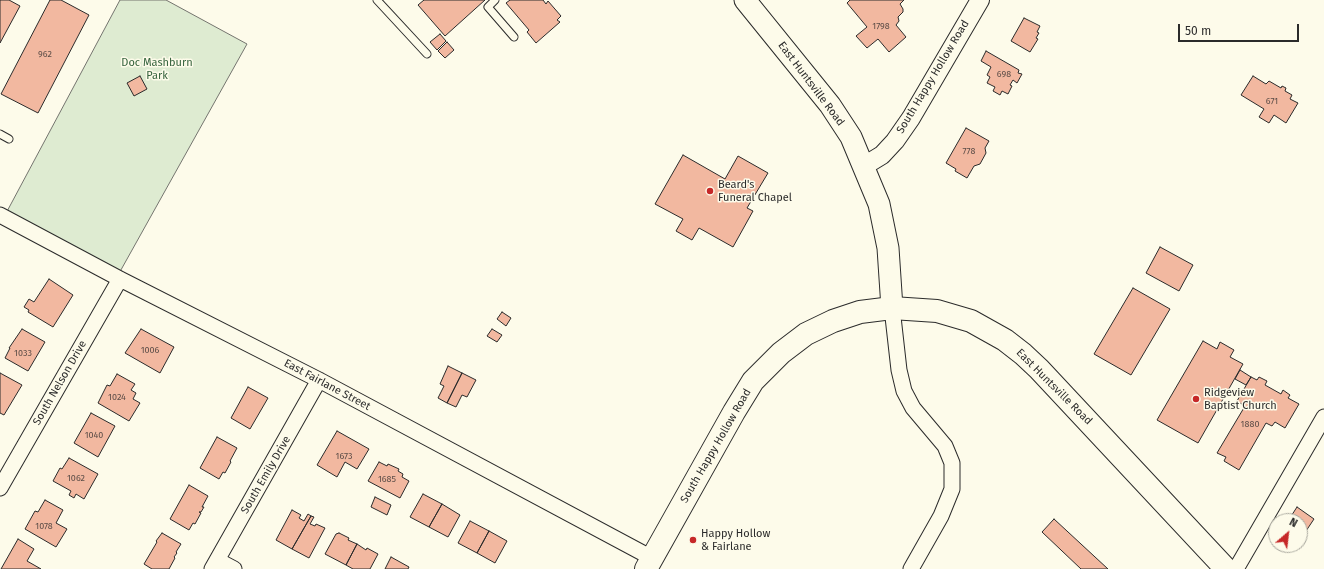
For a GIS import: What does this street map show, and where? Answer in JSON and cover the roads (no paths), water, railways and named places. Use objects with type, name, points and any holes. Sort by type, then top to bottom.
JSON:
[{"type":"main road","name":"East Huntsville Road","points":[[745,0],[830,104],[851,137],[879,204],[888,248],[892,308],[937,311],[971,321],[1005,340],[1023,354],[1039,369],[1226,569]]},
{"type":"main road","name":"South Happy Hollow Road","points":[[649,564],[734,412],[753,381],[781,353],[806,334],[840,318],[860,312],[892,308]]},
{"type":"street","name":"South Happy Hollow Road","points":[[864,166],[882,155],[895,141],[911,118],[980,0]]},
{"type":"street","name":"East Fairlane Street","points":[[0,215],[120,279],[319,380],[649,564]]},
{"type":"street","name":"South Nelson Drive","points":[[0,488],[120,279]]},
{"type":"street","points":[[892,308],[904,391],[913,408],[945,446],[952,463],[952,489],[941,516],[911,569]]},
{"type":"street","name":"South Emily Drive","points":[[215,564],[319,380]]},
{"type":"street","points":[[1236,569],[1324,417]]},
{"type":"street","points":[[215,564],[234,569]]},
{"type":"lane","points":[[377,0],[426,54]]},
{"type":"lane","points":[[495,0],[488,6],[514,37]]},
{"type":"lane","points":[[0,134],[9,139]]},
{"type":"place","name":"Beard's Funeral Chapel","points":[[710,191]]},
{"type":"place","name":"Ridgeview Baptist Church","points":[[1196,399]]},
{"type":"place","name":"Happy Hollow & Fairlane","points":[[693,540]]},
{"type":"park label","name":"Doc Mashburn Park","points":[[157,69]]}]
